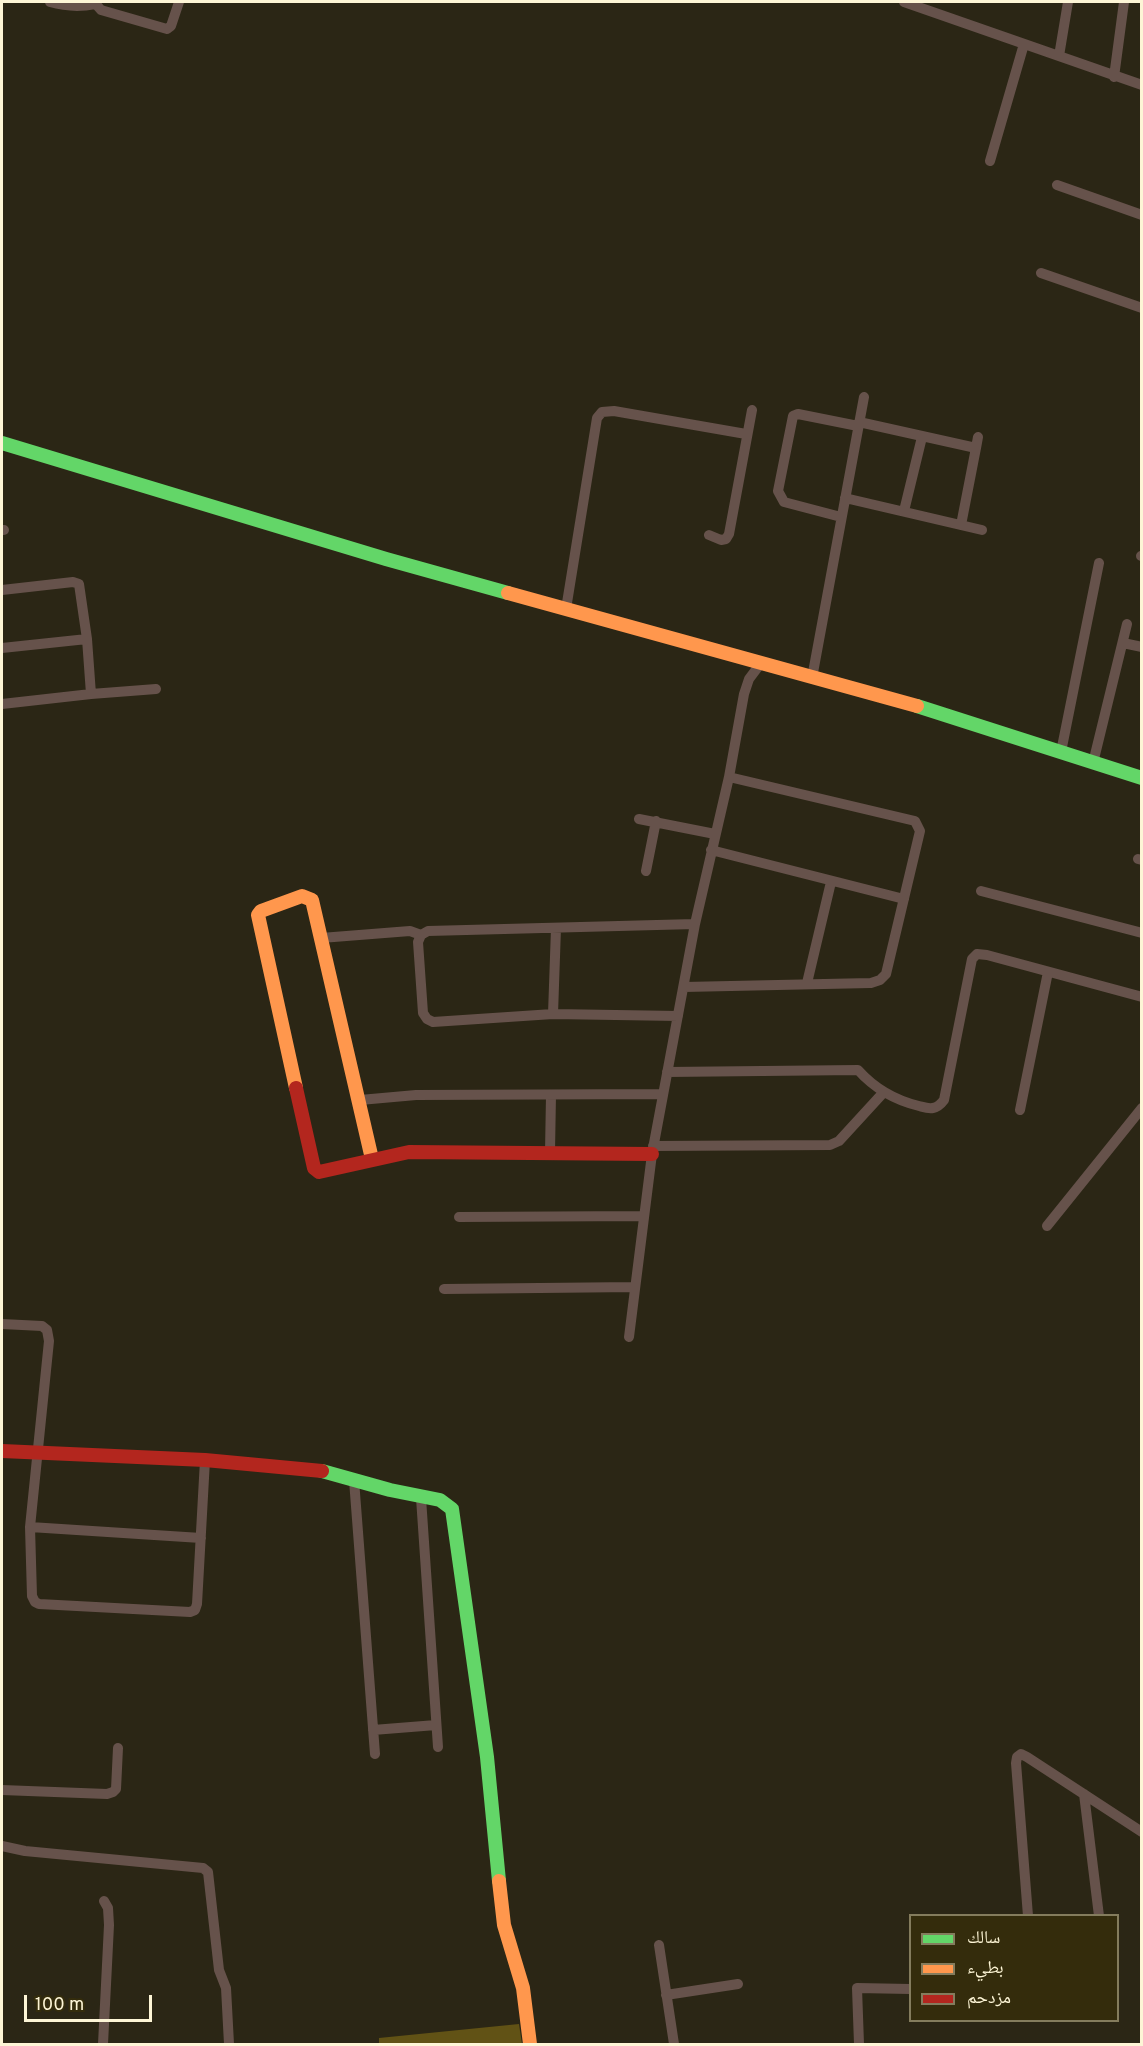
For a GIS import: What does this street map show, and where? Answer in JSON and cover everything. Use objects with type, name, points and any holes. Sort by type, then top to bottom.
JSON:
[{"type":"street","points":[[50,2],[85,6],[95,3],[101,10],[167,29],[171,26],[179,2]]},
{"type":"street","points":[[904,2],[1142,85]]},
{"type":"street","points":[[1059,56],[1068,2]]},
{"type":"street","points":[[1114,77],[1125,2]]},
{"type":"street","points":[[990,161],[1024,44]]},
{"type":"street","points":[[1057,185],[1142,215]]},
{"type":"street","points":[[1041,273],[1142,308]]},
{"type":"street","points":[[812,678],[864,397]]},
{"type":"street","points":[[709,535],[721,540],[726,539],[729,534],[752,410]]},
{"type":"street","points":[[566,609],[597,418],[602,412],[614,411],[746,434]]},
{"type":"street","points":[[842,517],[784,502],[778,491],[793,416],[798,414],[858,424],[976,448]]},
{"type":"street","points":[[904,511],[922,437]]},
{"type":"street","points":[[961,525],[978,437]]},
{"type":"street","points":[[2,443],[386,560],[928,709],[1142,778]]},
{"type":"street","points":[[845,498],[982,530]]},
{"type":"street","points":[[1061,752],[1099,563]]},
{"type":"street","points":[[2,590],[77,583],[80,588],[87,639],[91,694]]},
{"type":"street","points":[[1093,763],[1127,624]]},
{"type":"street","points":[[2,648],[87,639]]},
{"type":"street","points":[[1123,643],[1142,647]]},
{"type":"street","points":[[629,1336],[652,1150],[695,924],[729,777],[747,686],[749,679],[761,663]]},
{"type":"street","points":[[2,704],[156,689]]},
{"type":"street","points":[[684,987],[871,983],[879,980],[886,974],[920,831],[915,821],[729,777]]},
{"type":"street","points":[[639,819],[715,834]]},
{"type":"street","points":[[646,871],[656,821]]},
{"type":"street","points":[[711,850],[904,899]]},
{"type":"street","points":[[807,983],[831,882]]},
{"type":"street","points":[[981,891],[1142,933]]},
{"type":"street","points":[[372,1159],[312,900],[302,897],[261,911],[258,915],[314,1168],[318,1172],[409,1152],[550,1152],[830,1145],[838,1141],[883,1093]]},
{"type":"street","points":[[321,938],[410,931],[421,934],[428,931],[695,924]]},
{"type":"street","points":[[553,1014],[556,928]]},
{"type":"street","points":[[421,934],[418,942],[423,1013],[427,1019],[434,1022],[553,1014],[678,1016]]},
{"type":"street","points":[[667,1072],[858,1070],[883,1093],[904,1102],[931,1109],[944,1100],[972,959],[977,954],[1142,997]]},
{"type":"street","points":[[1020,1110],[1048,972]]},
{"type":"street","points":[[360,1100],[416,1095],[663,1094]]},
{"type":"street","points":[[550,1152],[551,1095]]},
{"type":"street","points":[[1047,1226],[1142,1108]]},
{"type":"street","points":[[459,1217],[643,1216]]},
{"type":"street","points":[[444,1289],[635,1287]]},
{"type":"street","points":[[2,1324],[42,1326],[47,1330],[49,1350],[30,1527],[32,1596],[35,1602],[190,1612],[195,1610],[205,1460]]},
{"type":"street","points":[[2,1451],[205,1460],[314,1469],[421,1498],[440,1500],[452,1509],[487,1757],[504,1925],[523,1988],[530,2044]]},
{"type":"street","points":[[354,1480],[375,1754]]},
{"type":"street","points":[[421,1498],[438,1747]]},
{"type":"street","points":[[30,1527],[201,1538]]},
{"type":"street","points":[[373,1730],[436,1725]]},
{"type":"street","points":[[2,1790],[107,1794],[113,1792],[116,1789],[118,1748]]},
{"type":"street","points":[[1028,1914],[1017,1757],[1022,1754],[1027,1757],[1142,1832]]},
{"type":"street","points":[[1084,1794],[1099,1914]]},
{"type":"street","points":[[2,1846],[26,1851],[202,1868],[208,1872],[219,1970],[226,1988],[229,2044]]},
{"type":"street","points":[[103,2044],[109,1925],[108,1908],[104,1901]]},
{"type":"street","points":[[658,1945],[674,2044]]},
{"type":"street","points":[[666,1995],[738,1984]]},
{"type":"street","points":[[859,2044],[857,1988],[909,1989]]},
{"type":"shaded area","points":[[519,2024],[522,2044],[379,2044],[379,2038]]},
{"type":"traffic: fast","points":[[2,443],[386,559],[508,593]]},
{"type":"traffic: fast","points":[[917,706],[1142,778]]},
{"type":"traffic: fast","points":[[322,1471],[390,1490],[440,1500],[452,1509],[487,1757],[499,1881]]},
{"type":"traffic: slow","points":[[508,593],[917,706]]},
{"type":"traffic: slow","points":[[296,1088],[258,915],[261,911],[302,896],[312,900],[372,1159]]},
{"type":"traffic: slow","points":[[499,1881],[504,1925],[523,1988],[530,2044]]},
{"type":"traffic: jam","points":[[296,1088],[314,1168],[319,1172],[409,1152],[652,1154]]},
{"type":"traffic: jam","points":[[2,1451],[205,1460],[322,1471]]}]
